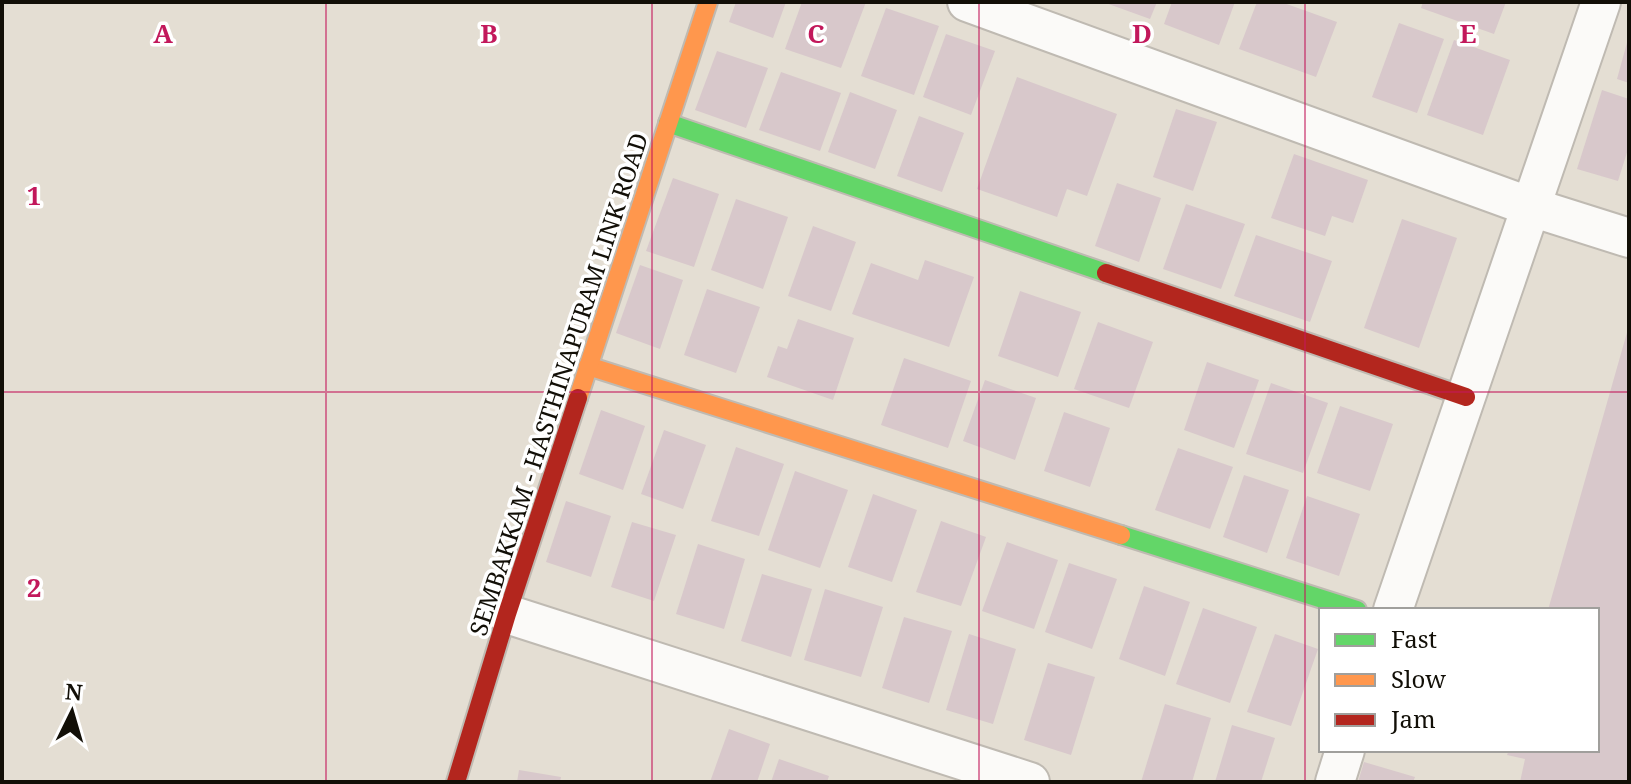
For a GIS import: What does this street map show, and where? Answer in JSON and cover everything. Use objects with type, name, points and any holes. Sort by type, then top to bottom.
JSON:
[{"type":"street","name":"SEMBAKKAM - HASTHINAPURAM LINK ROAD","points":[[456,782],[507,614],[708,2]]},
{"type":"street","points":[[967,2],[1531,207],[1629,238]]},
{"type":"street","points":[[1394,608],[1601,2]]},
{"type":"street","points":[[668,123],[1466,397]]},
{"type":"street","points":[[588,366],[1351,608]]},
{"type":"street","points":[[507,614],[1030,782]]},
{"type":"street","points":[[1335,782],[1344,752]]},
{"type":"building","points":[[736,2],[786,2],[773,38],[729,22]]},
{"type":"building","points":[[802,2],[866,2],[841,68],[785,49]]},
{"type":"building","points":[[1103,2],[1157,2],[1150,19]]},
{"type":"building","points":[[1172,2],[1235,2],[1219,45],[1164,24]]},
{"type":"building","points":[[1257,2],[1281,2],[1337,22],[1316,77],[1239,49]]},
{"type":"building","points":[[1423,2],[1506,2],[1494,34],[1421,8]]},
{"type":"building","points":[[886,8],[939,26],[914,95],[861,76]]},
{"type":"building","points":[[1399,23],[1444,39],[1417,113],[1372,97]]},
{"type":"building","points":[[946,34],[995,51],[971,115],[923,97]]},
{"type":"building","points":[[1454,40],[1510,60],[1483,135],[1427,115]]},
{"type":"building","points":[[1629,40],[1629,83],[1617,79]]},
{"type":"building","points":[[717,51],[768,68],[746,128],[695,110]]},
{"type":"building","points":[[781,72],[841,93],[820,151],[759,130]]},
{"type":"building","points":[[1017,77],[1117,114],[1087,196],[1067,189],[1057,217],[977,189]]},
{"type":"building","points":[[1602,90],[1629,99],[1629,146],[1618,181],[1577,169]]},
{"type":"building","points":[[850,92],[897,110],[875,169],[828,152]]},
{"type":"building","points":[[1176,109],[1217,122],[1193,191],[1153,177]]},
{"type":"building","points":[[919,116],[964,133],[942,192],[897,176]]},
{"type":"building","points":[[1294,154],[1368,180],[1353,223],[1332,216],[1325,236],[1271,218]]},
{"type":"building","points":[[673,178],[719,194],[694,267],[646,251]]},
{"type":"building","points":[[1117,183],[1161,198],[1139,262],[1095,246]]},
{"type":"building","points":[[736,199],[788,217],[763,289],[711,270]]},
{"type":"building","points":[[1186,204],[1245,224],[1221,289],[1163,269]]},
{"type":"building","points":[[1402,219],[1457,238],[1419,348],[1364,328]]},
{"type":"building","points":[[813,226],[856,242],[831,311],[788,296]]},
{"type":"building","points":[[1256,235],[1332,261],[1310,322],[1234,296]]},
{"type":"building","points":[[925,260],[974,277],[949,347],[852,314],[871,263],[918,280]]},
{"type":"building","points":[[640,265],[683,280],[660,349],[616,333]]},
{"type":"building","points":[[707,289],[760,307],[736,373],[684,355]]},
{"type":"building","points":[[1020,291],[1081,312],[1058,377],[998,356]]},
{"type":"building","points":[[798,319],[854,338],[833,400],[767,377],[778,346],[787,349]]},
{"type":"building","points":[[1098,322],[1153,342],[1129,408],[1074,389]]},
{"type":"building","points":[[1628,329],[1629,782],[1520,782],[1525,759],[1507,755],[1508,752],[1599,752],[1599,608],[1549,608]]},
{"type":"building","points":[[904,358],[971,381],[948,448],[881,425]]},
{"type":"building","points":[[1207,362],[1259,380],[1234,448],[1184,430]]},
{"type":"building","points":[[985,380],[1036,398],[1015,460],[963,441]]},
{"type":"building","points":[[1271,383],[1328,403],[1303,473],[1246,454]]},
{"type":"building","points":[[1340,406],[1393,424],[1370,491],[1317,473]]},
{"type":"building","points":[[601,410],[645,426],[623,490],[579,474]]},
{"type":"building","points":[[1064,412],[1110,428],[1090,487],[1044,471]]},
{"type":"building","points":[[664,430],[706,445],[683,509],[641,494]]},
{"type":"building","points":[[736,447],[784,464],[759,536],[711,521]]},
{"type":"building","points":[[1178,448],[1233,467],[1210,529],[1155,510]]},
{"type":"building","points":[[795,471],[848,490],[820,568],[768,550]]},
{"type":"building","points":[[1244,475],[1289,490],[1267,553],[1223,537]]},
{"type":"building","points":[[873,494],[917,510],[892,582],[848,567]]},
{"type":"building","points":[[1307,496],[1360,514],[1339,576],[1286,558]]},
{"type":"building","points":[[566,501],[611,516],[591,577],[546,562]]},
{"type":"building","points":[[941,521],[986,537],[961,606],[916,592]]},
{"type":"building","points":[[632,522],[676,535],[654,601],[611,587]]},
{"type":"building","points":[[1007,542],[1058,560],[1034,629],[982,611]]},
{"type":"building","points":[[698,544],[745,559],[724,629],[676,614]]},
{"type":"building","points":[[1069,563],[1117,579],[1092,649],[1045,632]]},
{"type":"building","points":[[762,574],[812,589],[791,657],[741,641]]},
{"type":"building","points":[[1144,586],[1190,602],[1165,676],[1119,659]]},
{"type":"building","points":[[825,589],[883,607],[861,677],[804,660]]},
{"type":"building","points":[[1203,608],[1257,627],[1230,703],[1176,684]]},
{"type":"building","points":[[904,617],[952,631],[929,703],[882,688]]},
{"type":"building","points":[[969,634],[1016,649],[993,724],[946,710]]},
{"type":"building","points":[[1275,634],[1318,649],[1291,726],[1247,712]]},
{"type":"building","points":[[1048,663],[1095,677],[1071,755],[1024,740]]},
{"type":"building","points":[[1165,704],[1211,718],[1192,782],[1141,782]]},
{"type":"building","points":[[1232,725],[1275,738],[1261,782],[1215,782]]},
{"type":"building","points":[[729,729],[770,744],[757,782],[710,782]]},
{"type":"building","points":[[779,759],[829,776],[827,782],[771,782]]},
{"type":"building","points":[[1364,762],[1415,777],[1413,782],[1358,782]]},
{"type":"building","points":[[519,770],[561,777],[560,782],[517,782]]},
{"type":"traffic: fast","points":[[668,123],[1106,273]]},
{"type":"traffic: fast","points":[[1121,535],[1351,608]]},
{"type":"traffic: slow","points":[[578,398],[708,2]]},
{"type":"traffic: slow","points":[[588,366],[1121,535]]},
{"type":"traffic: jam","points":[[1106,273],[1466,397]]},
{"type":"traffic: jam","points":[[456,782],[578,398]]}]
